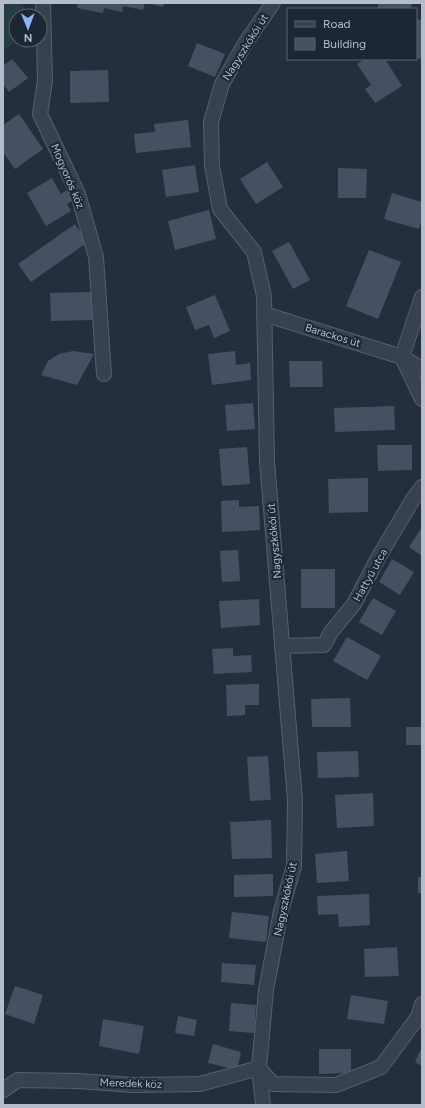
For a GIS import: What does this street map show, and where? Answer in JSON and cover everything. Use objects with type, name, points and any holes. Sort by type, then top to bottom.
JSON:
[{"type":"street","name":"Mogyorós köz","points":[[43,3],[45,81],[40,114],[78,194],[96,257],[104,374]]},
{"type":"street","name":"Nagyszkókói út","points":[[263,1105],[260,1068],[266,990],[282,911],[294,866],[295,801],[267,461],[264,296],[254,252],[220,209],[212,166],[212,122],[222,84],[246,42],[273,3]]},
{"type":"street","points":[[422,297],[402,357],[422,399]]},
{"type":"street","name":"Barackos út","points":[[264,314],[402,357],[422,369]]},
{"type":"street","name":"Hattyú utca","points":[[282,646],[324,645],[331,632],[354,604],[378,558],[413,499],[422,487]]},
{"type":"street","points":[[260,1068],[273,1084],[336,1085],[381,1067],[418,1017],[422,1004]]},
{"type":"street","name":"Meredek köz","points":[[3,1090],[18,1080],[79,1081],[132,1085],[200,1084],[260,1068]]},
{"type":"green space","points":[[3,3],[21,3],[24,8],[8,8],[8,47],[3,51]]},
{"type":"building","points":[[78,3],[145,3],[143,10],[123,6],[122,12],[104,8],[103,13],[77,8]]},
{"type":"building","points":[[147,3],[164,3],[163,7]]},
{"type":"building","points":[[378,3],[412,3],[411,8],[378,8]]},
{"type":"building","points":[[417,19],[422,20],[422,59],[417,58]]},
{"type":"building","points":[[197,43],[225,54],[215,77],[188,66]]},
{"type":"building","points":[[12,59],[28,78],[9,92],[3,84],[3,66]]},
{"type":"building","points":[[363,60],[386,60],[402,86],[375,103],[365,89],[371,85],[357,64]]},
{"type":"building","points":[[108,70],[109,102],[70,103],[70,71]]},
{"type":"building","points":[[19,114],[43,149],[15,169],[3,152],[3,125]]},
{"type":"building","points":[[188,120],[191,147],[136,153],[134,134],[155,132],[154,124]]},
{"type":"building","points":[[267,162],[283,187],[256,204],[240,179]]},
{"type":"building","points":[[195,165],[199,192],[166,197],[162,170]]},
{"type":"building","points":[[338,168],[367,169],[366,198],[338,198]]},
{"type":"building","points":[[52,178],[61,194],[67,190],[73,200],[67,204],[71,211],[46,226],[27,193]]},
{"type":"building","points":[[392,193],[422,202],[422,218],[419,229],[384,219]]},
{"type":"building","points":[[209,210],[216,239],[175,250],[168,221]]},
{"type":"building","points":[[75,224],[88,242],[31,282],[18,264]]},
{"type":"building","points":[[289,242],[310,280],[293,289],[272,251]]},
{"type":"building","points":[[369,250],[401,262],[378,319],[346,306]]},
{"type":"building","points":[[92,292],[93,320],[51,321],[50,293]]},
{"type":"building","points":[[215,295],[230,331],[214,338],[209,325],[195,330],[186,307]]},
{"type":"building","points":[[73,351],[94,354],[77,385],[41,375],[48,361],[59,354]]},
{"type":"building","points":[[235,351],[236,365],[250,363],[251,380],[212,385],[208,354]]},
{"type":"building","points":[[289,361],[322,361],[323,387],[290,387]]},
{"type":"building","points":[[253,403],[255,429],[227,431],[225,405]]},
{"type":"building","points":[[394,406],[395,430],[335,432],[334,408]]},
{"type":"building","points":[[377,445],[412,445],[412,470],[378,471]]},
{"type":"building","points":[[247,447],[250,484],[222,486],[219,449]]},
{"type":"building","points":[[368,478],[368,512],[329,513],[328,479]]},
{"type":"building","points":[[239,500],[239,507],[259,506],[260,530],[222,532],[221,501]]},
{"type":"building","points":[[422,527],[422,556],[409,547]]},
{"type":"building","points":[[238,550],[240,581],[222,582],[220,551]]},
{"type":"building","points":[[392,559],[414,572],[400,595],[379,582]]},
{"type":"building","points":[[301,569],[335,569],[335,608],[301,608]]},
{"type":"building","points":[[373,598],[396,611],[382,635],[359,622]]},
{"type":"building","points":[[259,599],[260,625],[221,628],[219,601]]},
{"type":"building","points":[[347,637],[381,656],[367,680],[333,661]]},
{"type":"building","points":[[233,648],[233,656],[251,655],[252,672],[214,674],[212,649]]},
{"type":"building","points":[[259,684],[259,705],[245,705],[245,715],[227,716],[226,685]]},
{"type":"building","points":[[350,698],[351,727],[312,727],[311,699]]},
{"type":"building","points":[[406,727],[422,727],[422,745],[406,745]]},
{"type":"building","points":[[358,751],[359,777],[318,778],[317,752]]},
{"type":"building","points":[[268,756],[271,800],[250,801],[247,757]]},
{"type":"building","points":[[373,793],[374,826],[337,828],[335,795]]},
{"type":"building","points":[[271,820],[272,858],[232,859],[230,822]]},
{"type":"building","points":[[347,851],[349,881],[317,883],[315,854]]},
{"type":"building","points":[[273,874],[273,896],[234,897],[234,875]]},
{"type":"building","points":[[418,877],[422,877],[422,893],[418,893]]},
{"type":"building","points":[[369,894],[370,925],[339,927],[338,914],[318,915],[317,896]]},
{"type":"building","points":[[232,912],[269,916],[266,942],[229,938]]},
{"type":"building","points":[[397,947],[399,976],[365,977],[364,949]]},
{"type":"building","points":[[222,963],[256,965],[254,985],[221,982]]},
{"type":"building","points":[[15,986],[43,995],[34,1024],[5,1014]]},
{"type":"building","points":[[351,995],[388,1001],[384,1024],[347,1019]]},
{"type":"building","points":[[231,1003],[256,1005],[254,1033],[229,1031]]},
{"type":"building","points":[[178,1016],[197,1020],[194,1036],[175,1033]]},
{"type":"building","points":[[103,1019],[144,1026],[139,1054],[99,1046]]},
{"type":"building","points":[[213,1044],[241,1052],[237,1070],[208,1063]]},
{"type":"building","points":[[422,1047],[422,1066],[415,1062]]},
{"type":"building","points":[[319,1049],[351,1049],[351,1073],[319,1074]]}]
